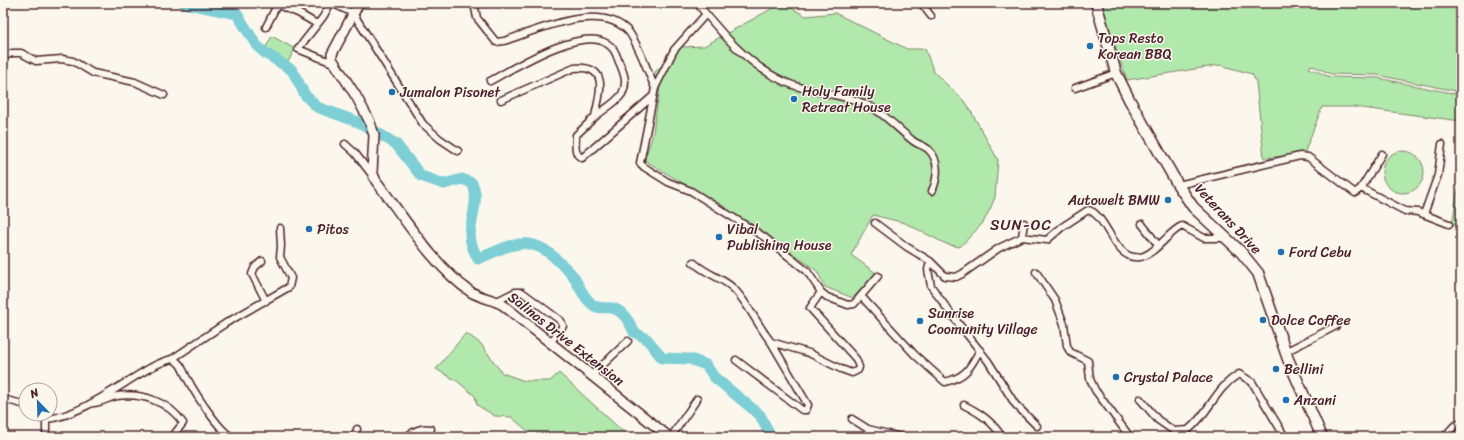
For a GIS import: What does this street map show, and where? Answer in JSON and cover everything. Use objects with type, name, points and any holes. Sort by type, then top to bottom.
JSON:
[{"type":"main road","name":"Veterans Drive","points":[[1096,3],[1116,73],[1130,101],[1178,185],[1193,207],[1241,252],[1258,273],[1285,352],[1322,437]]},
{"type":"street","points":[[333,63],[298,49],[331,3],[353,13],[424,124],[440,139],[458,151]]},
{"type":"street","points":[[359,3],[332,54],[333,63],[356,96],[369,120],[374,135],[373,176]]},
{"type":"street","points":[[474,3],[477,18],[496,42],[504,41],[560,20],[575,16],[592,15],[611,18],[618,21],[629,33],[655,88]]},
{"type":"street","points":[[697,3],[731,44],[766,71],[784,82],[803,88],[856,100],[888,117],[913,141],[927,148],[932,154],[937,167],[937,180],[932,191]]},
{"type":"street","points":[[921,3],[931,16]]},
{"type":"street","points":[[266,27],[276,4],[298,13],[317,24]]},
{"type":"street","points":[[706,14],[674,50],[655,88],[640,163],[668,182],[691,191],[764,237],[807,271],[820,292],[848,305],[854,304],[878,276]]},
{"type":"street","points":[[490,81],[513,68],[565,44],[580,40],[604,42],[614,51],[625,76],[625,88],[620,96],[595,116],[576,135],[576,152],[578,156],[582,158],[653,96]]},
{"type":"street","points":[[3,57],[12,53],[21,53],[36,60],[62,59],[73,61],[93,73],[135,82],[164,95]]},
{"type":"street","points":[[501,100],[574,68],[583,67],[593,69],[598,75],[600,82],[595,116]]},
{"type":"street","points":[[1075,88],[1116,73]]},
{"type":"street","points":[[345,144],[355,153],[373,176]]},
{"type":"street","points":[[1424,214],[1438,175],[1442,144]]},
{"type":"street","points":[[1178,185],[1300,156],[1308,157],[1355,193],[1360,188],[1382,154]]},
{"type":"street","name":"Salinas Drive Extension","points":[[373,176],[428,250],[454,277],[472,292],[496,301],[670,437]]},
{"type":"street","points":[[1360,188],[1405,210],[1424,214],[1449,224]]},
{"type":"street","points":[[875,224],[930,261],[946,276],[956,278],[1000,248],[1022,236],[1047,240],[1062,227],[1088,210],[1094,211],[1099,216],[1113,241],[1129,255],[1140,257],[1182,226],[1204,238],[1226,238]]},
{"type":"street","points":[[1022,236],[1024,222]]},
{"type":"street","points":[[1142,224],[1158,245]]},
{"type":"street","points":[[58,418],[90,404],[152,367],[172,359],[226,323],[283,292],[289,287],[291,278],[280,257],[280,228]]},
{"type":"street","points":[[262,261],[255,267],[252,274],[266,301]]},
{"type":"street","points":[[930,261],[928,270],[932,286],[951,314],[980,350],[1015,404],[1037,426]]},
{"type":"street","points":[[694,262],[704,272],[726,283],[735,290],[770,342],[808,405],[806,410],[802,410],[736,360]]},
{"type":"street","points":[[1036,272],[1055,300],[1064,324],[1067,346],[1070,352],[1088,361],[1090,379],[1095,390],[1130,437]]},
{"type":"street","points":[[496,301],[514,292],[522,292],[561,321],[563,326],[550,343]]},
{"type":"street","points":[[770,342],[809,353],[852,373],[858,370],[859,367],[856,359],[810,308],[820,292]]},
{"type":"street","points":[[861,296],[915,355],[945,382],[962,377],[980,350]]},
{"type":"street","points":[[1285,352],[1336,326]]},
{"type":"street","points":[[591,376],[628,341]]},
{"type":"street","points":[[172,359],[180,364],[198,396],[221,429],[229,436],[234,437]]},
{"type":"street","points":[[1140,398],[1158,420],[1174,431],[1188,430],[1204,416],[1215,395],[1239,374],[1252,382],[1285,437]]},
{"type":"street","points":[[90,404],[102,403],[121,396],[143,397],[158,401],[171,410],[183,422],[172,437]]},
{"type":"street","points":[[3,399],[18,403]]},
{"type":"street","points":[[670,437],[697,399]]},
{"type":"street","points":[[964,405],[983,415],[997,429],[1002,437]]},
{"type":"street","points":[[852,419],[868,429],[901,437]]},
{"type":"street","points":[[46,422],[46,437]]},
{"type":"street","points":[[1444,437],[1454,426],[1461,422]]},
{"type":"street","points":[[406,437],[417,430],[424,428],[431,429]]},
{"type":"street","points":[[354,437],[357,429]]},
{"type":"green space","points":[[782,3],[806,16],[835,13],[907,49],[925,49],[934,72],[967,104],[998,160],[995,197],[991,207],[983,223],[960,247],[946,244],[905,223],[873,215],[851,255],[876,273],[853,298],[825,287],[817,271],[758,228],[644,160],[652,138],[660,87],[655,72],[681,47],[704,46]]},
{"type":"green space","points":[[1102,3],[1461,3],[1461,92],[1377,75],[1331,74],[1311,65],[1309,68],[1330,77],[1378,78],[1461,95],[1461,121],[1354,107],[1322,107],[1304,154],[1264,158],[1256,82],[1252,74],[1220,65],[1127,80],[1103,13]]},
{"type":"green space","points":[[272,36],[295,49],[288,62],[265,49]]},
{"type":"green space","points":[[1399,151],[1407,151],[1415,154],[1421,160],[1424,172],[1421,184],[1415,190],[1407,193],[1399,193],[1391,190],[1385,184],[1382,176],[1382,168],[1385,160],[1391,154]]},
{"type":"green space","points":[[1461,173],[1461,225],[1452,224]]},
{"type":"green space","points":[[466,333],[481,344],[502,373],[525,381],[550,381],[559,373],[629,437],[535,437],[511,417],[495,416],[477,405],[475,396],[457,381],[436,369]]},
{"type":"waterway","points":[[184,3],[237,14],[257,46],[265,53],[292,70],[305,95],[317,107],[358,122],[396,144],[421,176],[444,184],[462,179],[472,183],[475,202],[470,238],[472,247],[478,259],[500,249],[520,244],[538,246],[548,252],[566,268],[594,306],[612,308],[620,311],[634,332],[647,339],[662,358],[690,359],[706,365],[714,377],[760,415],[771,437]]},
{"type":"place","name":"Tops Resto Korean BBQ","points":[[1090,46]]},
{"type":"place","name":"Jumalon Pisonet","points":[[392,92]]},
{"type":"place","name":"Holy Family Retreat House","points":[[794,99]]},
{"type":"place","name":"Autowelt BMW","points":[[1168,200]]},
{"type":"place","name":"Pitos","points":[[309,229]]},
{"type":"place","name":"Vibal Publishing House","points":[[719,237]]},
{"type":"place","name":"Ford Cebu","points":[[1281,252]]},
{"type":"place","name":"Dolce Coffee","points":[[1263,320]]},
{"type":"place","name":"Sunrise Coomunity Village","points":[[920,321]]},
{"type":"place","name":"Bellini","points":[[1276,369]]},
{"type":"place","name":"Crystal Palace","points":[[1116,377]]},
{"type":"place","name":"Anzani","points":[[1286,400]]},
{"type":"district","name":"SUN-OC","points":[[1021,225]]}]
